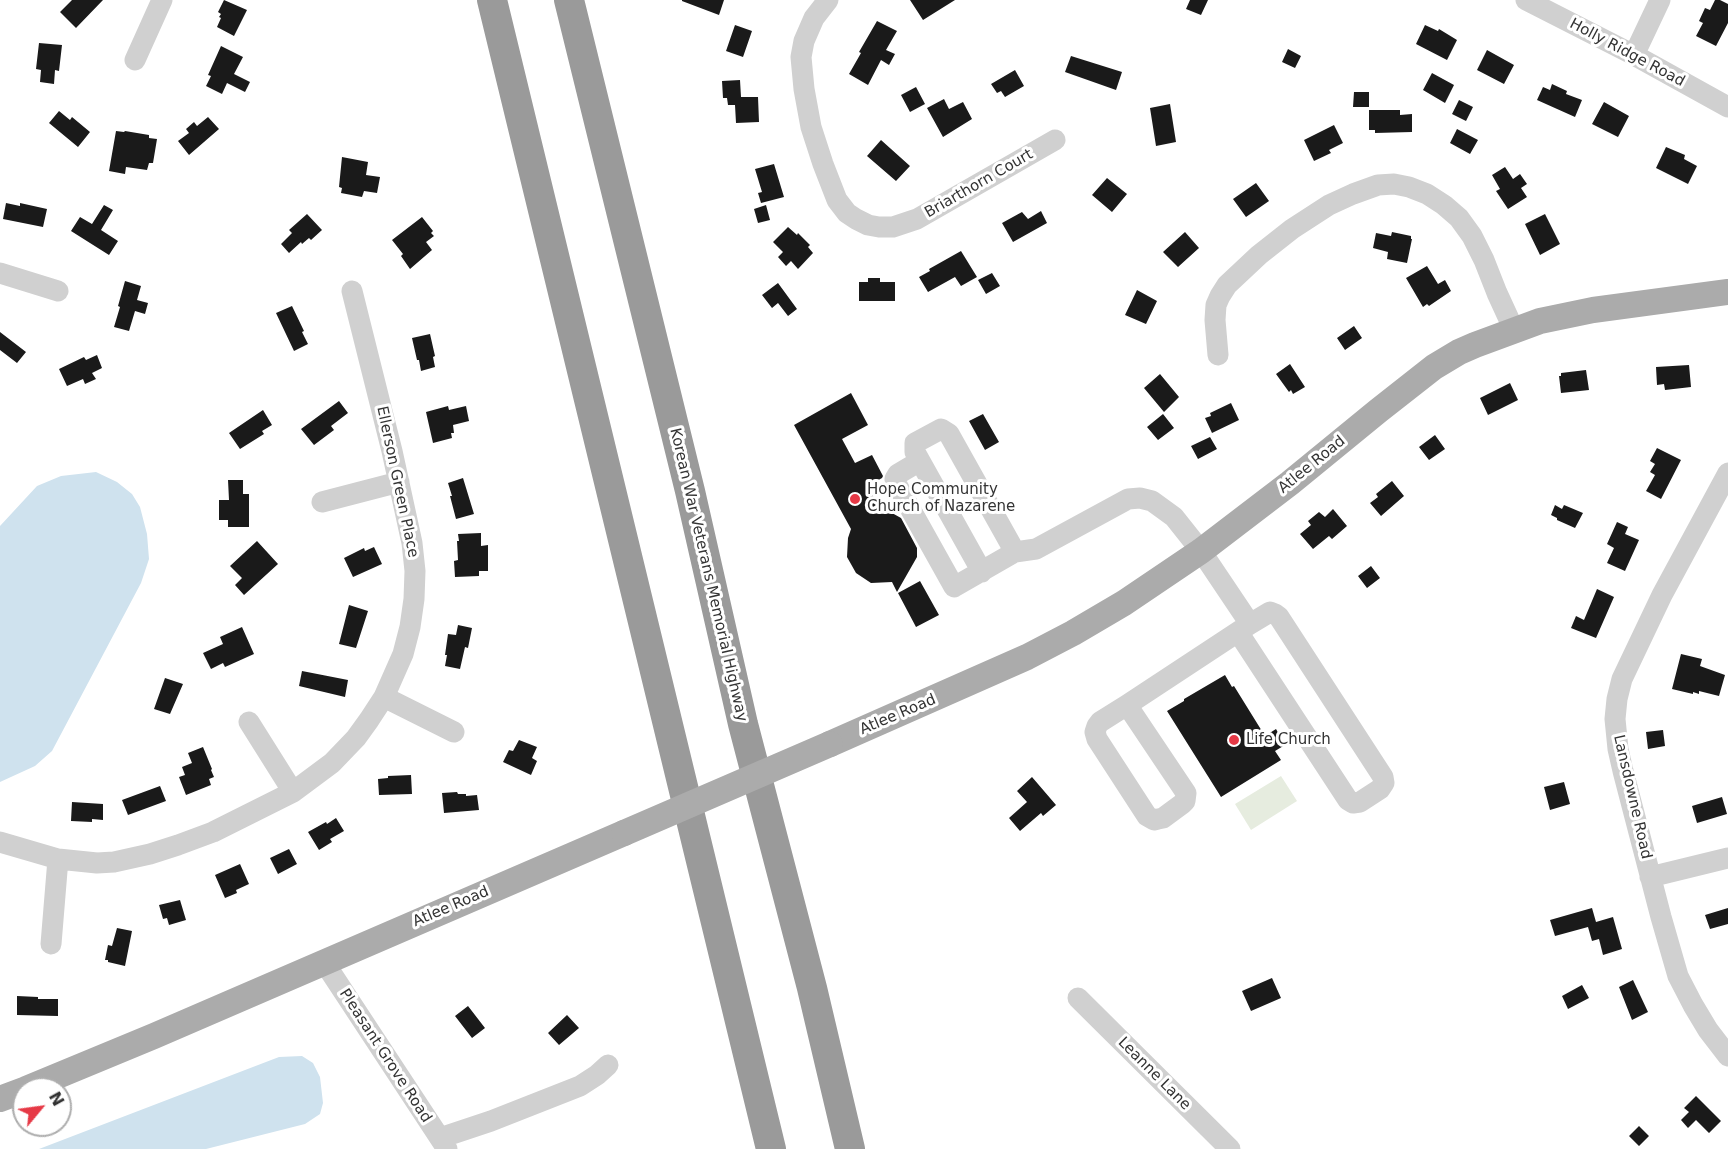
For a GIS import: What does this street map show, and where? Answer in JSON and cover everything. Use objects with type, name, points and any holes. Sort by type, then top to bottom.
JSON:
[{"type":"highway","points":[[492,0],[771,1149]]},
{"type":"highway","name":"Korean War Veterans Memorial Highway","points":[[569,0],[690,491],[743,724],[812,988],[850,1149]]},
{"type":"main road","name":"Atlee Road","points":[[54,1077],[830,744],[995,672],[1074,633],[1124,603],[1201,551],[1434,367],[1474,345],[1540,321],[1593,310],[1728,292]]},
{"type":"street","points":[[135,60],[162,0]]},
{"type":"street","name":"Briarthorn Court","points":[[828,0],[814,18],[804,41],[801,57],[804,89],[811,127],[837,200],[847,213],[856,219],[879,227],[893,227],[917,219],[1054,140]]},
{"type":"street","name":"Holly Ridge Road","points":[[1526,0],[1634,55],[1728,107]]},
{"type":"street","points":[[1634,55],[1660,0]]},
{"type":"street","points":[[1218,355],[1216,305],[1227,285],[1259,255],[1292,229],[1329,205],[1378,185],[1394,184],[1427,194],[1459,218],[1472,236],[1484,260],[1514,330]]},
{"type":"street","points":[[0,273],[58,291]]},
{"type":"street","name":"Ellerson Green Place","points":[[0,842],[58,859],[97,863],[114,862],[178,846],[293,792],[332,763],[356,738],[384,697],[403,654],[410,627],[415,571],[412,543],[399,482],[352,291]]},
{"type":"street","points":[[982,572],[915,452],[915,443],[940,429],[949,434],[1015,552]]},
{"type":"street","points":[[920,461],[898,474],[897,485],[954,587],[1015,552],[1036,549],[1128,500],[1140,498],[1152,501],[1168,512],[1201,551],[1244,628],[1348,800],[1353,803],[1359,802],[1380,789],[1384,783],[1383,777],[1279,617],[1270,612],[1244,628],[1127,705],[1096,726],[1097,739],[1147,816],[1154,820],[1163,818],[1185,801],[1186,793],[1127,705]]},
{"type":"street","name":"Lansdowne Road","points":[[1728,473],[1662,595],[1622,679],[1615,720],[1618,749],[1678,976],[1708,1030],[1728,1056]]},
{"type":"street","points":[[321,502],[399,482]]},
{"type":"street","points":[[384,697],[454,732]]},
{"type":"street","points":[[249,722],[293,792]]},
{"type":"street","points":[[1650,877],[1728,858]]},
{"type":"street","points":[[51,944],[58,859]]},
{"type":"street","name":"Pleasant Grove Road","points":[[324,962],[443,1144]]},
{"type":"street","name":"Leanne Lane","points":[[1078,998],[1230,1149]]},
{"type":"street","points":[[443,1144],[491,1121],[580,1086],[608,1065]]},
{"type":"shaded area","points":[[1281,776],[1297,801],[1251,830],[1235,804]]},
{"type":"water","points":[[96,472],[117,482],[132,494],[140,507],[147,534],[149,559],[141,583],[52,751],[35,766],[0,782],[0,526],[37,486],[61,476]]},
{"type":"water","points":[[302,1056],[313,1063],[320,1077],[323,1103],[320,1114],[305,1124],[206,1149],[39,1149],[72,1137],[279,1057]]},
{"type":"building","points":[[72,0],[103,0],[76,28],[60,12]]},
{"type":"building","points":[[224,0],[247,10],[234,36],[217,27],[221,18],[218,12]]},
{"type":"building","points":[[682,0],[724,0],[719,15]]},
{"type":"building","points":[[910,0],[955,0],[923,20]]},
{"type":"building","points":[[1190,0],[1208,0],[1201,15],[1186,9]]},
{"type":"building","points":[[1715,0],[1728,4],[1728,23],[1716,46],[1696,36],[1703,23],[1699,21],[1705,8],[1710,10]]},
{"type":"building","points":[[877,21],[897,31],[886,50],[895,54],[889,65],[881,60],[868,85],[849,74]]},
{"type":"building","points":[[735,25],[752,31],[743,57],[726,51]]},
{"type":"building","points":[[1425,25],[1438,31],[1439,29],[1457,40],[1447,60],[1416,44]]},
{"type":"building","points":[[39,43],[62,45],[59,71],[55,70],[54,84],[40,82],[41,70],[36,69]]},
{"type":"building","points":[[221,46],[243,57],[234,74],[250,82],[245,92],[227,83],[222,94],[206,86],[211,76],[208,75]]},
{"type":"building","points":[[1288,49],[1301,56],[1295,68],[1282,62]]},
{"type":"building","points":[[1487,50],[1514,65],[1504,84],[1477,70]]},
{"type":"building","points":[[1071,56],[1122,72],[1116,90],[1065,72]]},
{"type":"building","points":[[1015,70],[1024,86],[1005,97],[1001,91],[997,93],[991,84]]},
{"type":"building","points":[[1432,73],[1454,85],[1445,103],[1423,90]]},
{"type":"building","points":[[740,80],[741,97],[758,97],[759,122],[736,123],[735,105],[728,105],[727,98],[723,98],[722,81]]},
{"type":"building","points":[[1552,84],[1567,91],[1566,94],[1582,100],[1575,117],[1537,100],[1543,87],[1550,90]]},
{"type":"building","points":[[916,87],[925,104],[910,112],[901,95]]},
{"type":"building","points":[[1354,92],[1369,92],[1369,107],[1353,107]]},
{"type":"building","points":[[944,99],[949,109],[963,102],[972,119],[943,137],[927,108]]},
{"type":"building","points":[[1459,100],[1473,107],[1466,121],[1452,114]]},
{"type":"building","points":[[1604,102],[1629,116],[1618,137],[1592,124]]},
{"type":"building","points":[[1170,104],[1176,142],[1156,146],[1150,108]]},
{"type":"building","points":[[1369,110],[1400,110],[1400,115],[1412,114],[1412,132],[1375,133],[1375,130],[1369,130]]},
{"type":"building","points":[[59,111],[70,120],[72,117],[90,132],[78,147],[49,123]]},
{"type":"building","points":[[208,117],[219,129],[189,155],[178,141],[189,133],[186,129],[194,122],[197,126]]},
{"type":"building","points":[[1334,125],[1343,143],[1329,150],[1331,153],[1314,161],[1304,140]]},
{"type":"building","points":[[1457,129],[1478,140],[1470,154],[1450,143]]},
{"type":"building","points":[[116,131],[149,135],[149,138],[157,139],[153,163],[149,163],[147,170],[126,167],[125,174],[109,171]]},
{"type":"building","points":[[881,140],[910,166],[896,181],[867,156]]},
{"type":"building","points":[[1666,147],[1685,155],[1684,159],[1697,166],[1688,184],[1656,168]]},
{"type":"building","points":[[342,157],[368,162],[366,175],[380,177],[377,193],[364,191],[362,197],[341,193],[342,188],[339,187]]},
{"type":"building","points":[[774,164],[784,197],[761,203],[758,193],[762,192],[755,169]]},
{"type":"building","points":[[1505,167],[1513,179],[1520,174],[1527,184],[1521,188],[1527,197],[1508,209],[1496,191],[1500,189],[1492,175]]},
{"type":"building","points":[[1107,178],[1127,194],[1112,212],[1092,195]]},
{"type":"building","points":[[1256,183],[1269,201],[1246,217],[1233,199]]},
{"type":"building","points":[[6,203],[20,206],[20,203],[47,209],[43,227],[3,219]]},
{"type":"building","points":[[104,205],[113,210],[101,230],[118,241],[109,255],[71,231],[80,217],[92,224]]},
{"type":"building","points":[[766,205],[770,220],[758,223],[754,209]]},
{"type":"building","points":[[1041,211],[1047,223],[1013,242],[1002,223],[1022,212],[1028,219]]},
{"type":"building","points":[[307,214],[322,230],[311,240],[309,238],[302,244],[301,242],[289,253],[281,244],[292,233],[289,230]]},
{"type":"building","points":[[1545,214],[1560,244],[1540,255],[1525,224]]},
{"type":"building","points":[[422,217],[433,231],[431,233],[434,236],[426,242],[432,250],[410,269],[401,256],[403,254],[392,240]]},
{"type":"building","points":[[788,227],[810,245],[808,247],[813,253],[798,269],[791,261],[786,266],[778,257],[783,252],[773,242]]},
{"type":"building","points":[[1185,232],[1199,248],[1178,267],[1163,252]]},
{"type":"building","points":[[1392,232],[1411,236],[1407,263],[1387,259],[1388,252],[1373,248],[1376,233],[1391,236]]},
{"type":"building","points":[[961,251],[977,277],[961,286],[955,277],[928,292],[919,277]]},
{"type":"building","points":[[1427,266],[1438,284],[1445,280],[1451,291],[1429,306],[1427,304],[1423,307],[1406,278]]},
{"type":"building","points":[[992,273],[1000,286],[986,294],[978,280]]},
{"type":"building","points":[[868,278],[880,278],[880,282],[895,282],[895,301],[859,301],[859,282],[868,282]]},
{"type":"building","points":[[125,281],[141,286],[137,300],[148,303],[145,314],[135,311],[129,331],[114,327]]},
{"type":"building","points":[[778,283],[797,309],[788,316],[778,303],[772,308],[762,295]]},
{"type":"building","points":[[1137,290],[1157,301],[1146,324],[1125,315]]},
{"type":"building","points":[[292,306],[308,344],[294,351],[276,313]]},
{"type":"building","points":[[1354,326],[1362,338],[1345,350],[1337,338]]},
{"type":"building","points":[[0,332],[26,352],[17,363],[0,350]]},
{"type":"building","points":[[430,334],[435,367],[421,371],[412,338]]},
{"type":"building","points":[[97,355],[102,368],[92,373],[96,379],[85,384],[83,379],[67,386],[59,369],[84,357],[86,360]]},
{"type":"building","points":[[1290,364],[1305,387],[1293,394],[1276,374]]},
{"type":"building","points":[[1689,365],[1691,387],[1665,390],[1664,384],[1657,385],[1656,367]]},
{"type":"building","points":[[1586,370],[1589,390],[1561,393],[1559,376],[1561,373]]},
{"type":"building","points":[[1160,374],[1179,397],[1164,412],[1144,388]]},
{"type":"building","points":[[1510,383],[1518,400],[1488,415],[1480,398]]},
{"type":"building","name":"Hope Community Church of Nazarene","points":[[851,393],[868,425],[842,439],[855,463],[872,455],[883,476],[868,486],[882,512],[892,513],[901,518],[917,548],[917,557],[897,592],[892,582],[871,583],[856,573],[847,557],[851,529],[794,425]]},
{"type":"building","points":[[339,401],[348,413],[331,426],[334,430],[314,445],[301,429]]},
{"type":"building","points":[[1231,403],[1239,420],[1212,433],[1205,418],[1211,416],[1210,413]]},
{"type":"building","points":[[448,406],[449,410],[466,406],[469,421],[453,425],[452,438],[433,443],[426,412]]},
{"type":"building","points":[[263,410],[272,425],[262,431],[264,434],[240,449],[229,433]]},
{"type":"building","points":[[983,414],[999,442],[985,450],[969,421]]},
{"type":"building","points":[[1163,414],[1174,428],[1158,440],[1147,427]]},
{"type":"building","points":[[1435,435],[1445,449],[1429,460],[1419,447]]},
{"type":"building","points":[[1210,437],[1217,449],[1198,459],[1191,446]]},
{"type":"building","points":[[1657,448],[1681,460],[1661,499],[1646,491],[1655,475],[1650,472],[1655,464],[1650,461]]},
{"type":"building","points":[[463,478],[474,514],[456,519],[448,483]]},
{"type":"building","points":[[228,480],[243,480],[243,494],[249,494],[249,527],[228,527],[228,520],[219,520],[219,500],[229,500]]},
{"type":"building","points":[[1392,481],[1404,496],[1381,516],[1370,503],[1378,497],[1376,494]]},
{"type":"building","points":[[1555,505],[1562,509],[1564,505],[1583,513],[1575,528],[1551,515]]},
{"type":"building","points":[[1333,509],[1347,526],[1332,539],[1329,536],[1313,549],[1300,534],[1311,525],[1308,521],[1319,512],[1325,517]]},
{"type":"building","points":[[1617,522],[1628,527],[1625,534],[1639,540],[1625,571],[1607,563],[1614,548],[1607,544]]},
{"type":"building","points":[[481,533],[481,546],[488,545],[488,571],[479,571],[479,576],[455,577],[454,561],[458,560],[458,534]]},
{"type":"building","points":[[257,541],[278,564],[244,595],[235,585],[242,578],[230,566]]},
{"type":"building","points":[[374,547],[382,564],[353,577],[344,558],[364,548],[365,551]]},
{"type":"building","points":[[1371,566],[1380,578],[1367,588],[1358,576]]},
{"type":"building","points":[[920,581],[939,615],[916,627],[898,593]]},
{"type":"building","points":[[1597,589],[1614,597],[1596,638],[1571,628],[1576,616],[1584,620]]},
{"type":"building","points":[[349,605],[368,611],[356,648],[339,644]]},
{"type":"building","points":[[458,625],[472,628],[460,669],[445,666],[448,634],[456,635]]},
{"type":"building","points":[[242,627],[254,654],[225,667],[223,663],[211,669],[203,653],[223,644],[220,637]]},
{"type":"building","points":[[1681,654],[1702,659],[1700,666],[1725,675],[1719,696],[1699,691],[1699,694],[1693,692],[1693,694],[1672,689]]},
{"type":"building","points":[[302,671],[348,680],[345,697],[299,686]]},
{"type":"building","name":"Life Church","points":[[1225,675],[1265,736],[1276,729],[1285,745],[1275,751],[1281,760],[1221,797],[1167,711]]},
{"type":"building","points":[[165,678],[183,684],[170,714],[154,709]]},
{"type":"building","points":[[1663,730],[1665,746],[1648,749],[1646,732]]},
{"type":"building","points":[[519,740],[537,747],[532,758],[537,761],[531,775],[503,762],[509,750],[513,751]]},
{"type":"building","points":[[203,747],[214,777],[209,779],[211,785],[186,795],[179,777],[185,775],[182,767],[192,763],[188,753]]},
{"type":"building","points":[[411,775],[412,794],[379,795],[378,779]]},
{"type":"building","points":[[1032,777],[1056,805],[1043,816],[1041,813],[1020,831],[1009,818],[1027,802],[1017,791]]},
{"type":"building","points":[[1564,782],[1570,804],[1550,810],[1544,787]]},
{"type":"building","points":[[160,786],[166,801],[128,815],[122,800]]},
{"type":"building","points":[[442,793],[466,794],[466,796],[477,795],[479,810],[444,813]]},
{"type":"building","points":[[1722,797],[1727,814],[1697,823],[1692,806]]},
{"type":"building","points":[[72,802],[103,804],[103,820],[71,821]]},
{"type":"building","points":[[336,818],[344,831],[330,839],[332,842],[319,850],[308,832]]},
{"type":"building","points":[[289,849],[297,864],[278,874],[270,858]]},
{"type":"building","points":[[240,864],[249,884],[225,898],[215,875]]},
{"type":"building","points":[[180,900],[186,920],[169,925],[167,918],[163,919],[159,905]]},
{"type":"building","points":[[1592,908],[1596,922],[1613,917],[1622,949],[1603,955],[1599,939],[1592,941],[1588,927],[1555,936],[1550,920]]},
{"type":"building","points":[[1728,908],[1728,924],[1710,929],[1705,915]]},
{"type":"building","points":[[117,928],[132,931],[125,966],[105,960],[108,945],[112,946]]},
{"type":"building","points":[[1272,978],[1281,998],[1251,1011],[1242,991]]},
{"type":"building","points":[[1633,980],[1648,1012],[1632,1020],[1619,987]]},
{"type":"building","points":[[1582,985],[1589,998],[1568,1009],[1562,996]]},
{"type":"building","points":[[17,996],[58,999],[58,1016],[17,1015]]},
{"type":"building","points":[[468,1006],[485,1028],[472,1038],[455,1016]]},
{"type":"building","points":[[567,1015],[579,1028],[559,1045],[548,1033]]},
{"type":"building","points":[[1696,1096],[1721,1121],[1709,1133],[1696,1120],[1688,1128],[1681,1120],[1689,1112],[1684,1108]]},
{"type":"building","points":[[1639,1126],[1649,1136],[1639,1146],[1629,1136]]},
{"type":"place","name":"Hope Community Church of Nazarene","points":[[855,499]]},
{"type":"place","name":"Life Church","points":[[1234,740]]}]
